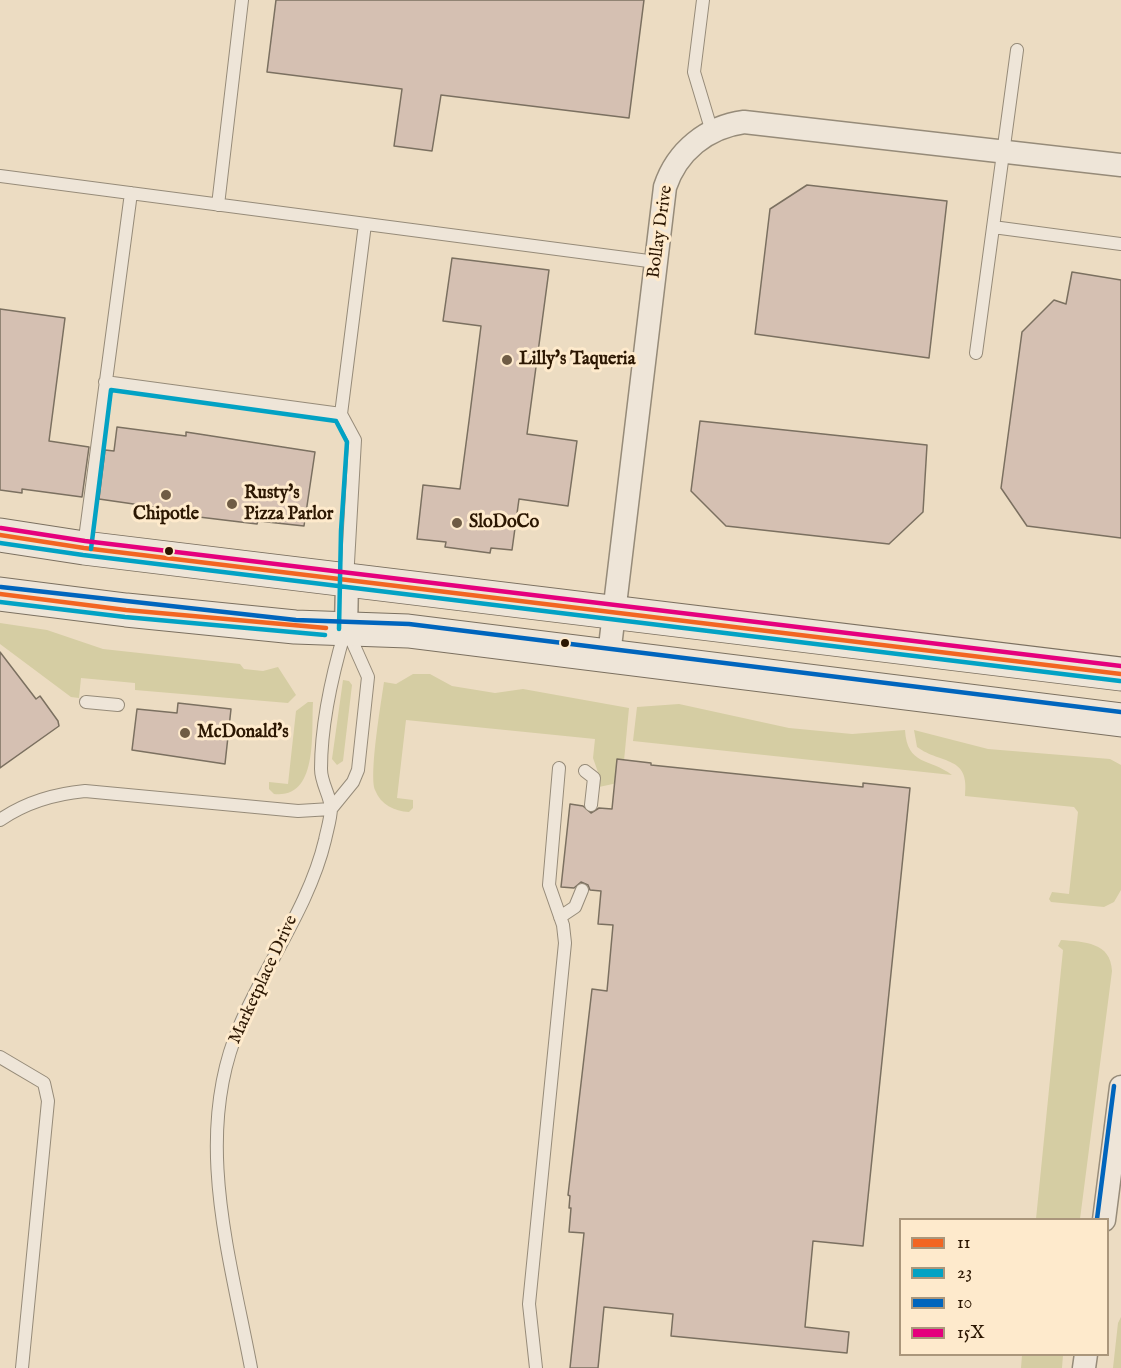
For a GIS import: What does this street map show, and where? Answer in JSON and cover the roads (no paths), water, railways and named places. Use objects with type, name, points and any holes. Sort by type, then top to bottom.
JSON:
[{"type":"main road","points":[[0,535],[84,548],[347,581],[1121,675]]},
{"type":"main road","points":[[0,594],[138,612],[346,629],[408,631],[1121,720]]},
{"type":"main road","points":[[806,682],[833,665],[894,669],[904,661],[908,648]]},
{"type":"street","name":"Bollay Drive","points":[[609,655],[665,187],[671,168],[685,151],[726,124],[744,122],[1121,165]]},
{"type":"street","points":[[346,629],[347,581]]},
{"type":"street","points":[[1104,1218],[1121,1087]]},
{"type":"lane","points":[[218,205],[242,0]]},
{"type":"lane","points":[[703,0],[694,72],[712,132]]},
{"type":"lane","points":[[976,353],[1017,50]]},
{"type":"lane","points":[[0,176],[656,262]]},
{"type":"lane","points":[[84,548],[131,193]]},
{"type":"lane","points":[[347,581],[355,440],[341,414],[365,224]]},
{"type":"lane","points":[[993,227],[1121,244]]},
{"type":"lane","points":[[105,382],[341,414]]},
{"type":"lane","name":"Marketplace Drive","points":[[331,809],[353,782],[358,770],[368,686],[366,669],[346,629]]},
{"type":"lane","name":"Marketplace Drive","points":[[251,1368],[217,1182],[215,1147],[220,1096],[239,1027],[308,888],[325,841],[331,809],[321,777],[321,766],[330,683],[346,629]]},
{"type":"lane","points":[[86,702],[118,705]]},
{"type":"lane","points":[[536,1368],[529,1304],[565,943],[560,917],[551,893],[549,876],[559,768]]},
{"type":"lane","points":[[585,771],[594,778],[591,805]]},
{"type":"lane","points":[[0,820],[42,799],[85,791],[298,811],[331,809]]},
{"type":"lane","points":[[560,917],[575,907],[582,890]]},
{"type":"lane","points":[[0,1057],[44,1083],[48,1101],[22,1368]]},
{"type":"place","name":"Lilly's Taqueria","points":[[507,360]]},
{"type":"place","name":"Chipotle","points":[[166,495]]},
{"type":"place","name":"Rusty's Pizza Parlor","points":[[232,504]]},
{"type":"place","name":"SloDoCo","points":[[457,523]]},
{"type":"place","name":"McDonald's","points":[[185,733]]}]
